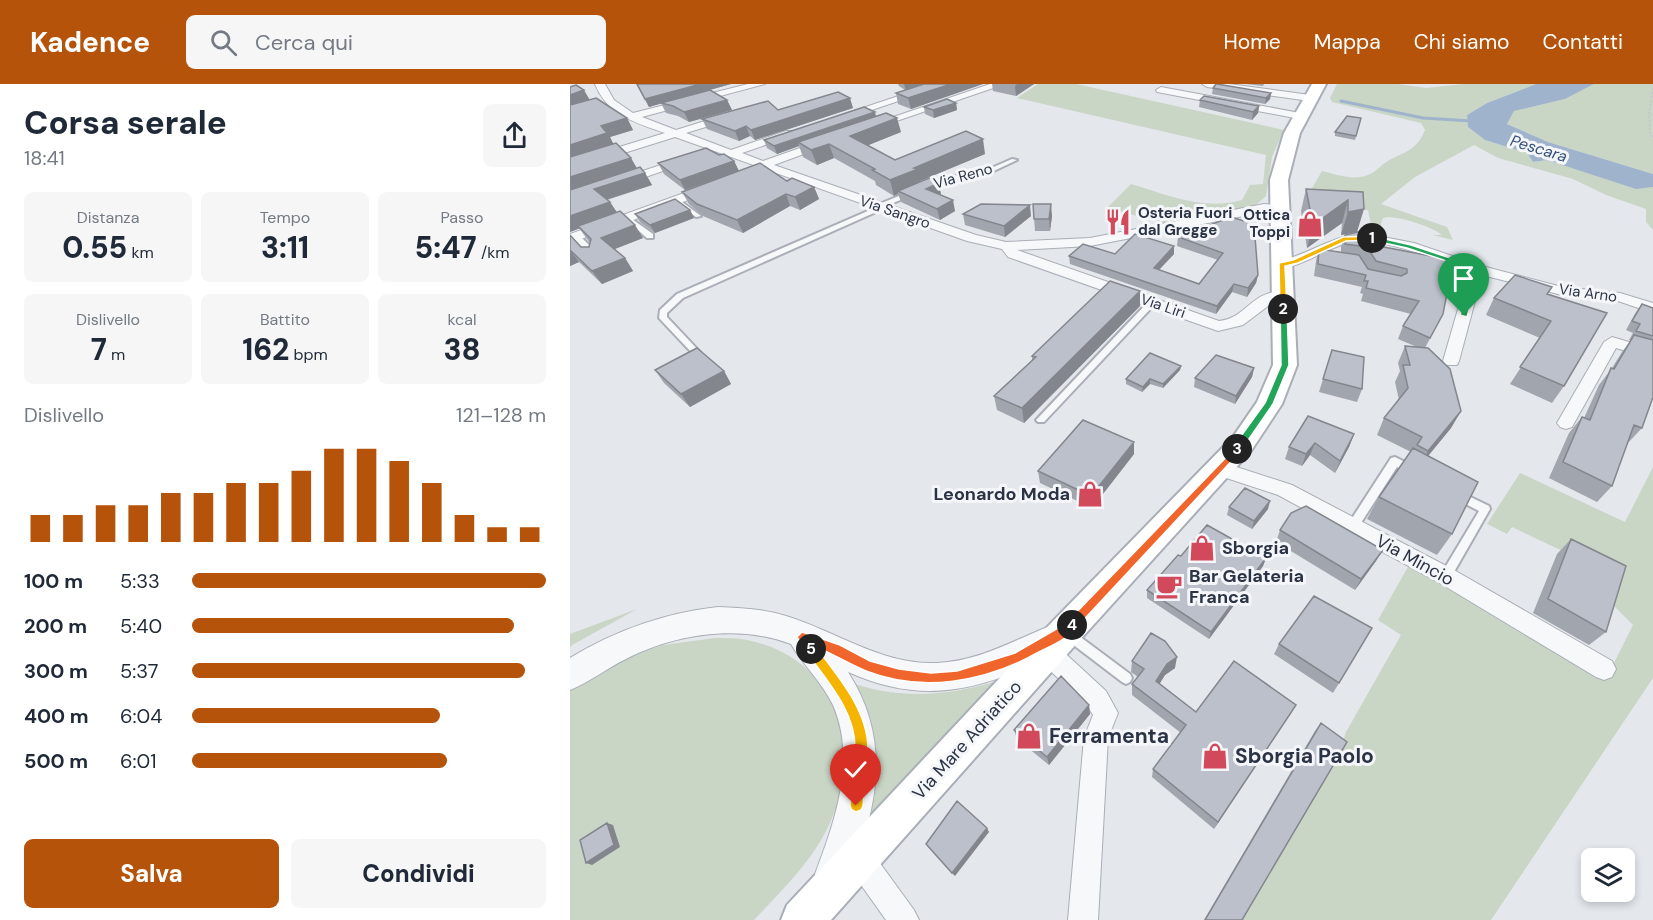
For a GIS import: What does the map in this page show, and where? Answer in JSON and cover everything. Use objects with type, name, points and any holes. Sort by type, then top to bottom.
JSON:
[{"type":"main road","name":"Via Mare Adriatico","points":[[813,907],[1056,641],[1242,444],[1269,404],[1285,365],[1280,189],[1287,146],[1300,116],[1319,84]]},
{"type":"street","name":"Via Sangro","points":[[600,84],[604,104],[631,117],[881,207],[972,238],[1006,246],[1090,242],[1251,213],[1271,215],[1280,221]]},
{"type":"street","points":[[631,117],[760,84]]},
{"type":"street","points":[[833,119],[944,84]]},
{"type":"street","points":[[864,129],[1000,84]]},
{"type":"street","points":[[1207,84],[1310,98]]},
{"type":"street","points":[[1161,90],[1300,116]]},
{"type":"street","points":[[570,166],[674,132],[739,114]]},
{"type":"street","points":[[732,153],[799,130]]},
{"type":"street","points":[[747,174],[831,141]]},
{"type":"street","points":[[570,199],[718,149]]},
{"type":"street","points":[[573,238],[717,185]]},
{"type":"street","name":"Via Sangro","points":[[1251,213],[1265,204],[1280,189]]},
{"type":"street","points":[[1251,213],[1264,219],[1280,221]]},
{"type":"street","name":"Via Arno","points":[[1282,265],[1311,255],[1345,239],[1363,237],[1409,246],[1477,269],[1562,291],[1620,297],[1653,308]]},
{"type":"street","name":"Via Liri","points":[[1006,246],[1013,254],[1218,326],[1238,322],[1270,296],[1282,294]]},
{"type":"street","points":[[1450,361],[1477,269]]},
{"type":"street","points":[[1566,423],[1612,342],[1653,354]]},
{"type":"street","name":"Via Mincio","points":[[1218,468],[1285,490],[1446,576],[1604,669]]},
{"type":"street","points":[[570,675],[642,636],[709,621],[741,621],[772,626],[836,649],[868,666],[931,679],[957,677],[984,670],[1056,641],[1106,712],[1096,738],[1083,920]]},
{"type":"street","points":[[802,637],[846,699],[856,722],[862,747],[856,806],[845,844],[813,907]]},
{"type":"street","points":[[858,858],[904,920]]},
{"type":"lane","name":"Via Reno","points":[[684,365],[696,357],[696,352],[663,318],[663,312],[680,296],[947,178],[981,175],[1014,160]]},
{"type":"lane","points":[[676,200],[698,216]]},
{"type":"lane","points":[[627,218],[650,236]]},
{"type":"lane","points":[[573,238],[595,256]]},
{"type":"lane","points":[[1311,255],[1330,259]]},
{"type":"lane","points":[[1041,420],[1152,303]]},
{"type":"lane","points":[[1353,526],[1395,462],[1425,477]]},
{"type":"lane","points":[[1445,488],[1485,509],[1446,576]]},
{"type":"lane","points":[[1056,641],[1126,678]]},
{"type":"path","points":[[1653,88],[1649,115],[1650,134],[1653,137]]},
{"type":"green space","points":[[1038,84],[1076,84],[1284,130],[1272,157],[1266,196],[1257,204],[1243,209],[1163,223],[1107,208],[1131,184],[1200,203],[1228,203],[1242,200],[1250,185],[1263,184],[1266,155],[1017,98]]},
{"type":"green space","points":[[1337,84],[1398,84],[1426,88],[1464,84],[1536,84],[1487,103],[1467,115],[1468,127],[1485,140],[1527,153],[1533,162],[1547,160],[1636,188],[1653,187],[1653,230],[1646,222],[1646,209],[1606,195],[1573,179],[1498,158],[1474,145],[1415,177],[1381,204],[1447,227],[1453,240],[1433,235],[1442,235],[1422,225],[1388,217],[1383,218],[1377,236],[1373,235],[1368,210],[1306,207],[1311,190],[1322,171],[1341,176],[1366,176],[1387,161],[1411,149],[1425,130],[1421,123],[1332,102],[1330,98]]},
{"type":"green space","points":[[1594,84],[1653,84],[1653,174],[1548,142],[1507,124],[1513,111],[1565,99]]},
{"type":"green space","points":[[1653,467],[1653,678],[1491,920],[1239,920],[1340,750],[1346,732],[1401,635],[1378,620],[1409,565],[1606,679],[1633,625],[1608,600],[1615,576],[1512,527],[1507,534],[1487,524],[1520,473],[1625,522]]},
{"type":"green space","points":[[637,609],[574,644],[570,647],[570,634]]},
{"type":"green space","points":[[715,638],[747,640],[769,646],[788,655],[805,667],[831,698],[845,738],[847,760],[842,790],[825,833],[808,860],[754,920],[570,920],[570,689],[625,657],[663,645]]},
{"type":"green space","points":[[998,681],[865,821],[851,689],[855,684],[891,692],[927,694],[962,690]]},
{"type":"water","name":"Pescara","points":[[1536,84],[1594,84],[1565,99],[1514,111],[1507,124],[1548,142],[1653,174],[1653,187],[1636,189],[1547,160],[1533,162],[1527,153],[1485,140],[1468,127],[1467,115],[1487,103]]},
{"type":"building","points":[[637,84],[701,84],[645,99]]},
{"type":"building","points":[[924,84],[951,84],[908,98],[896,93]]},
{"type":"building","points":[[1216,84],[1271,93],[1266,98],[1213,88]]},
{"type":"building","points":[[576,85],[584,90],[570,95],[570,87]]},
{"type":"building","points":[[710,90],[727,100],[684,112],[661,103]]},
{"type":"building","points":[[838,92],[850,98],[751,130],[746,126],[735,131],[702,119],[768,101],[778,110]]},
{"type":"building","points":[[1204,96],[1259,106],[1253,112],[1200,100]]},
{"type":"building","points":[[596,98],[627,118],[601,126],[607,133],[570,145],[570,105]]},
{"type":"building","points":[[947,99],[956,103],[933,110],[924,107]]},
{"type":"building","points":[[864,107],[875,112],[774,146],[764,140]]},
{"type":"building","points":[[886,113],[897,118],[850,136],[895,160],[966,131],[983,139],[890,180],[872,170],[875,169],[829,144],[811,150],[798,142]]},
{"type":"building","points":[[1347,116],[1361,118],[1356,136],[1335,132]]},
{"type":"building","points":[[616,143],[631,158],[570,177],[570,157]]},
{"type":"building","points":[[706,148],[719,155],[724,154],[734,161],[680,180],[658,163]]},
{"type":"building","points":[[760,163],[787,181],[792,178],[814,187],[795,197],[786,194],[737,220],[697,204],[682,192]]},
{"type":"building","points":[[640,167],[645,173],[594,189],[610,202],[570,216],[570,190]]},
{"type":"building","points":[[929,178],[939,183],[926,189],[953,200],[937,209],[898,191]]},
{"type":"building","points":[[1306,189],[1363,192],[1364,209],[1348,212],[1348,200],[1313,225]]},
{"type":"building","points":[[675,199],[690,210],[650,225],[635,214]]},
{"type":"building","points":[[981,204],[1030,205],[1004,226],[963,214]]},
{"type":"building","points":[[1033,204],[1051,204],[1049,219],[1034,219]]},
{"type":"building","points":[[620,211],[635,225],[601,238],[625,258],[592,271],[570,250],[570,235],[581,247],[589,247],[591,239],[578,226]]},
{"type":"building","points":[[1231,217],[1254,224],[1258,275],[1248,288],[1234,284],[1217,306],[1069,256],[1083,244],[1115,254],[1135,234],[1174,246],[1154,268],[1199,284],[1223,253],[1178,237]]},
{"type":"building","points":[[1362,231],[1367,234],[1368,244],[1452,260],[1446,283],[1449,283],[1443,314],[1430,338],[1403,326],[1419,301],[1366,288],[1368,281],[1364,281],[1366,275],[1318,264],[1319,249],[1359,255],[1368,269],[1401,276],[1407,273],[1407,269],[1376,261],[1367,247],[1345,244],[1345,235]]},
{"type":"building","points":[[1515,275],[1552,287],[1547,294],[1607,313],[1564,386],[1520,367],[1551,321],[1494,298]]},
{"type":"building","points":[[1110,281],[1140,291],[1022,408],[994,396],[1036,357],[1032,356]]},
{"type":"building","points":[[1642,304],[1653,308],[1653,336],[1636,331],[1640,324],[1632,321]]},
{"type":"building","points":[[1634,335],[1653,340],[1653,397],[1642,428],[1634,425],[1612,486],[1563,462],[1582,417],[1590,420],[1611,368],[1614,369]]},
{"type":"building","points":[[1405,346],[1428,348],[1450,369],[1461,411],[1428,451],[1417,445],[1422,437],[1384,418],[1408,388],[1403,365],[1410,365]]},
{"type":"building","points":[[697,348],[724,371],[681,394],[655,370]]},
{"type":"building","points":[[1332,350],[1364,357],[1362,389],[1323,379]]},
{"type":"building","points":[[1150,353],[1181,366],[1163,384],[1150,379],[1143,387],[1126,379]]},
{"type":"building","points":[[1216,355],[1254,368],[1236,396],[1195,378]]},
{"type":"building","points":[[1308,416],[1354,434],[1340,461],[1315,443],[1306,454],[1289,447]]},
{"type":"building","points":[[1083,420],[1134,442],[1091,496],[1038,471]]},
{"type":"building","points":[[1413,448],[1478,482],[1452,534],[1379,497]]},
{"type":"building","points":[[1245,488],[1270,501],[1254,521],[1229,507]]},
{"type":"building","points":[[1306,506],[1383,550],[1361,579],[1280,530],[1291,513]]},
{"type":"building","points":[[1207,525],[1266,558],[1211,632],[1147,590],[1178,555],[1181,556]]},
{"type":"building","points":[[1571,539],[1626,566],[1606,632],[1548,599]]},
{"type":"building","points":[[1314,596],[1372,628],[1339,683],[1279,644]]},
{"type":"building","name":"Sborgia Paolo","points":[[1151,633],[1165,641],[1177,657],[1167,664],[1156,681],[1196,712],[1234,661],[1296,705],[1218,822],[1153,769],[1186,725],[1132,684],[1144,669],[1132,661]]},
{"type":"building","points":[[1061,676],[1089,705],[1047,757],[1014,730]]},
{"type":"building","points":[[1321,723],[1347,742],[1242,920],[1205,920]]},
{"type":"building","points":[[957,801],[987,828],[952,873],[926,844]]},
{"type":"building","points":[[607,823],[614,845],[586,863],[580,840]]},
{"type":"waterway","points":[[1341,101],[1423,118],[1472,121]]},
{"type":"place","name":"Osteria Fuori dal Gregge","points":[[1118,222]]},
{"type":"place","name":"Ottica Toppi","points":[[1310,224]]},
{"type":"place","name":"Leonardo Moda","points":[[1090,494]]},
{"type":"place","name":"Sborgia","points":[[1202,548]]},
{"type":"place","name":"Bar Gelateria Franca","points":[[1169,586]]},
{"type":"place","name":"Ferramenta","points":[[1029,736]]},
{"type":"place","name":"Sborgia Paolo","points":[[1215,756]]},
{"type":"route","points":[[856,806],[861,776],[862,747],[856,722],[846,699],[802,637],[836,649],[868,666],[931,679],[957,677],[1018,658],[1066,631],[1242,444],[1269,404],[1285,365],[1282,265],[1296,262],[1353,237],[1409,246],[1477,269],[1464,315]]}]
